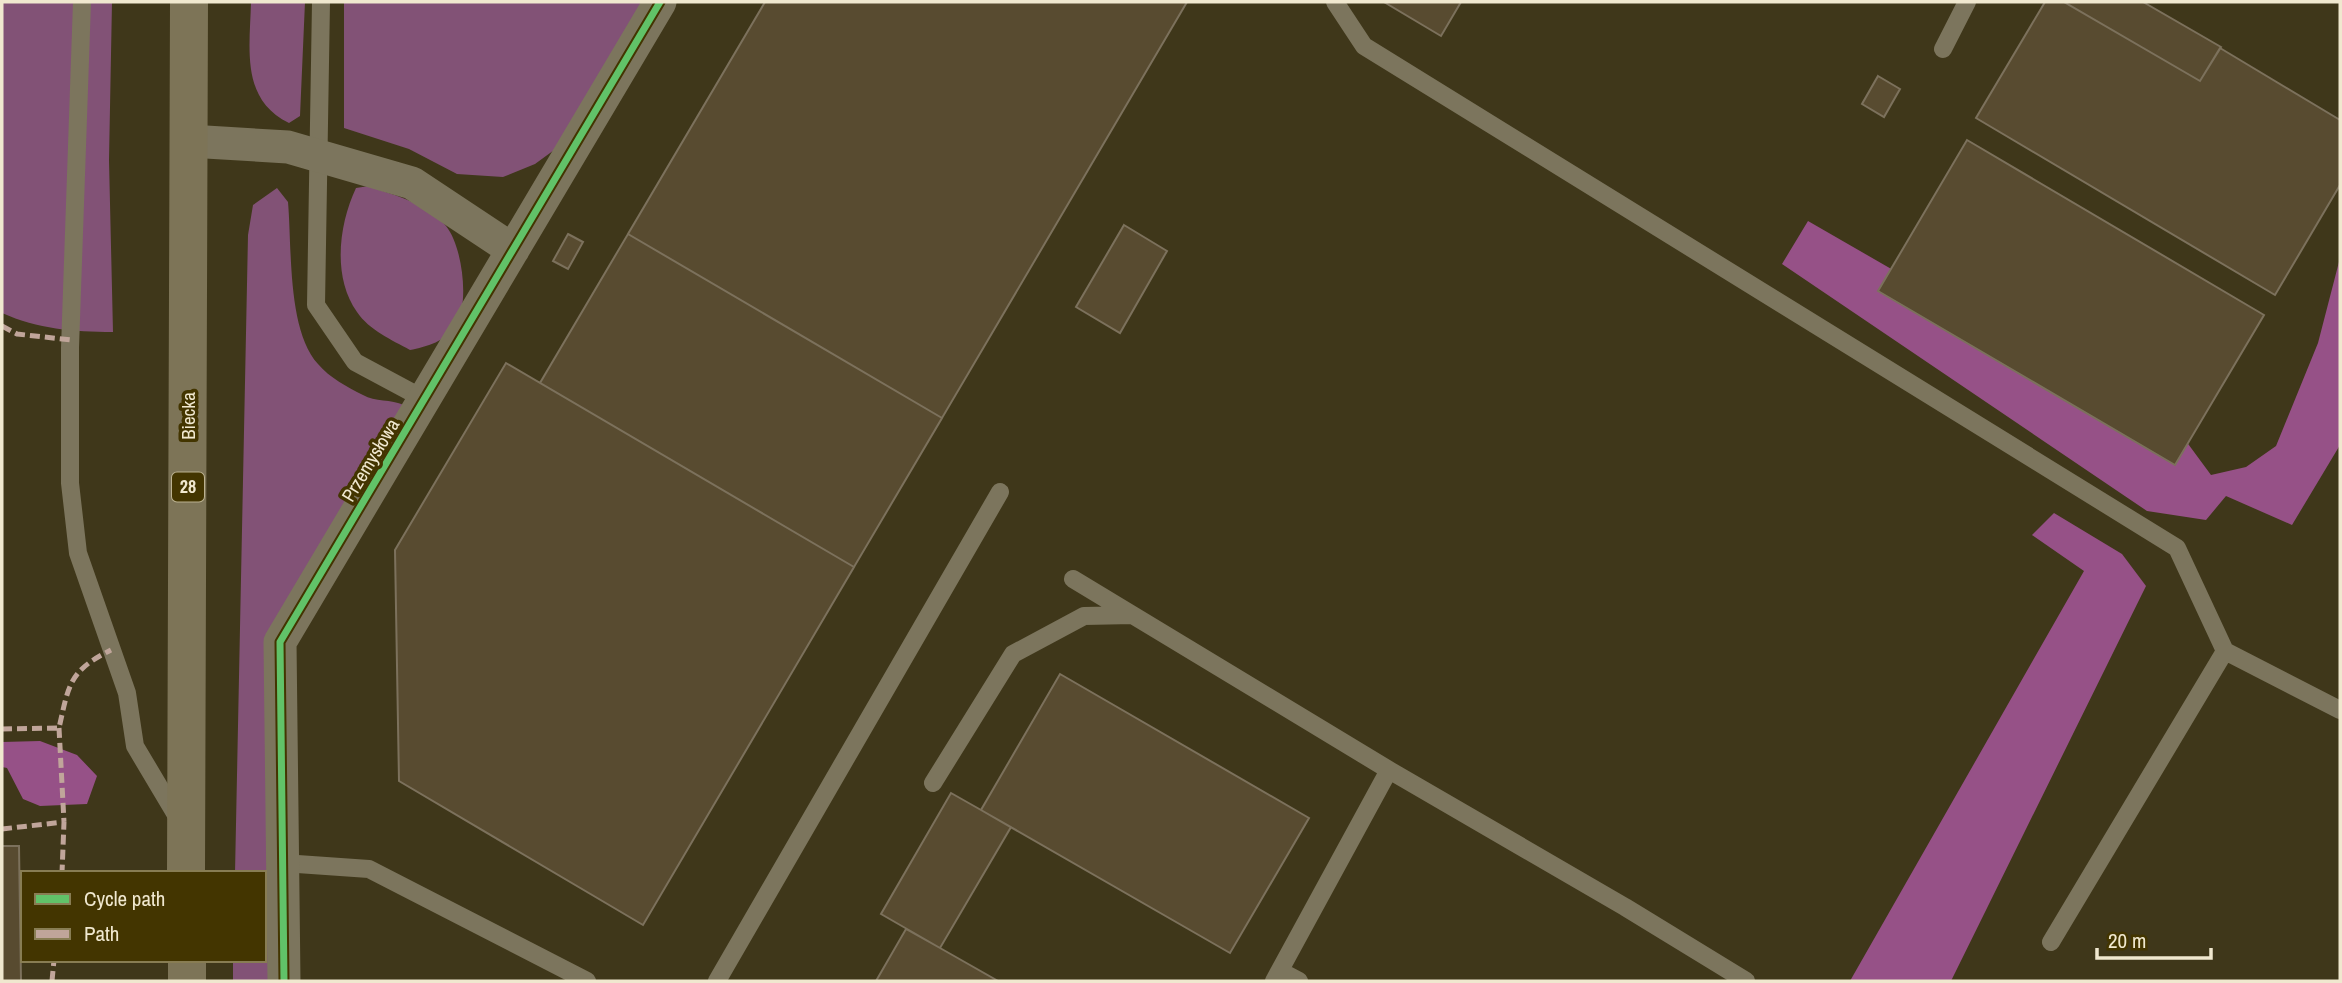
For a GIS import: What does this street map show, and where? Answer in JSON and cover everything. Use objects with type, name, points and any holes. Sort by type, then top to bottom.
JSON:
[{"type":"main road","name":"Biecka","points":[[186,871],[190,2]]},
{"type":"main road","points":[[187,962],[187,981]]},
{"type":"street","name":"Przemysłowa","points":[[284,981],[281,642],[660,2]]},
{"type":"street","points":[[189,141],[288,147],[412,183],[513,250]]},
{"type":"lane","points":[[82,2],[70,348],[70,483],[78,553],[127,693],[135,746],[186,833]]},
{"type":"lane","points":[[321,2],[316,305],[355,362],[425,399]]},
{"type":"lane","points":[[1335,2],[1364,46],[2177,548],[2225,650],[2340,710]]},
{"type":"lane","points":[[1943,49],[1967,2]]},
{"type":"lane","points":[[717,981],[1000,492]]},
{"type":"lane","points":[[1073,579],[1389,770],[1625,906],[1746,981]]},
{"type":"lane","points":[[933,783],[1013,654],[1084,617],[1133,615]]},
{"type":"lane","points":[[2051,942],[2225,650]]},
{"type":"lane","points":[[1298,981],[1277,976],[1389,770]]},
{"type":"lane","points":[[283,863],[369,869],[587,981]]},
{"type":"shaded area","points":[[2,2],[112,2],[109,160],[113,332],[56,328],[29,323],[2,313]]},
{"type":"shaded area","points":[[251,2],[305,2],[300,116],[289,123],[273,113],[255,86],[250,54]]},
{"type":"shaded area","points":[[344,2],[643,2],[561,145],[535,164],[503,177],[457,174],[409,149],[344,128]]},
{"type":"shaded area","points":[[369,186],[430,211],[452,235],[460,260],[463,303],[452,331],[429,345],[410,350],[388,338],[362,318],[349,298],[341,267],[342,234],[356,188]]},
{"type":"shaded area","points":[[277,188],[288,202],[296,310],[308,349],[318,364],[333,378],[368,397],[404,405],[281,624],[274,981],[233,981],[233,962],[266,962],[266,871],[235,871],[248,235],[253,205]]},
{"type":"shaded area","points":[[1808,221],[2183,437],[2211,475],[2246,467],[2276,446],[2318,343],[2340,258],[2340,445],[2292,525],[2226,496],[2206,520],[2147,511],[1782,264]]},
{"type":"shaded area","points":[[2054,513],[2122,554],[2146,586],[1951,981],[1850,981],[2084,571],[2032,535]]},
{"type":"shaded area","points":[[40,741],[77,755],[97,776],[87,804],[40,806],[23,799],[7,768],[2,767],[2,742]]},
{"type":"building","points":[[765,2],[1187,2],[942,418],[628,234]]},
{"type":"building","points":[[1384,2],[1461,2],[1441,36]]},
{"type":"building","points":[[2045,2],[2064,2],[2200,81],[2220,48],[2340,120],[2340,185],[2275,295],[1976,118]]},
{"type":"building","points":[[2064,2],[2143,2],[2221,47],[2200,81]]},
{"type":"building","points":[[1878,76],[1900,89],[1884,117],[1862,104]]},
{"type":"building","points":[[1967,140],[2264,315],[2175,465],[1878,291]]},
{"type":"building","points":[[1124,225],[1167,251],[1120,333],[1076,307]]},
{"type":"building","points":[[568,234],[583,242],[568,269],[553,261]]},
{"type":"building","points":[[628,234],[942,418],[854,567],[540,383]]},
{"type":"building","points":[[506,363],[854,567],[643,925],[399,781],[395,550]]},
{"type":"building","points":[[1060,674],[1309,818],[1230,953],[981,810]]},
{"type":"building","points":[[951,793],[1011,827],[940,948],[881,914]]},
{"type":"building","points":[[2,846],[19,846],[21,981],[2,981]]},
{"type":"building","points":[[906,929],[940,948],[998,981],[876,981]]},
{"type":"marked path","points":[[2,326],[17,334],[71,340]]},
{"type":"marked path","points":[[2,729],[59,728],[73,680],[87,665],[111,650]]},
{"type":"marked path","points":[[59,728],[64,822]]},
{"type":"marked path","points":[[2,829],[64,822],[62,871]]},
{"type":"marked path","points":[[52,981],[54,962]]},
{"type":"cycle path","points":[[284,981],[280,642],[660,2]]}]
